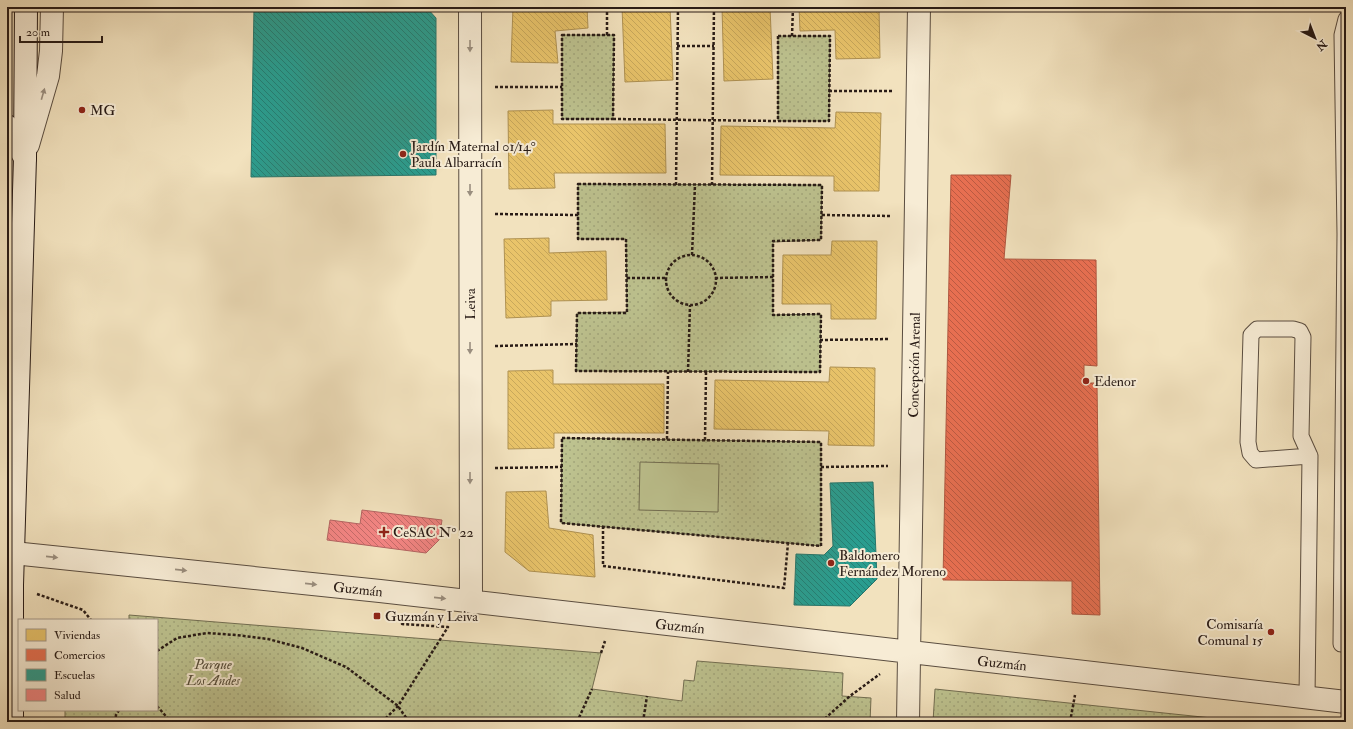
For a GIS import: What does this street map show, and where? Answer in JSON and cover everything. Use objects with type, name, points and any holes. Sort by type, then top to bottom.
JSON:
[{"type":"street","points":[[12,722],[12,585],[25,158],[26,7]]},
{"type":"street","points":[[25,158],[48,76],[51,51],[52,7]]},
{"type":"street","name":"Leiva","points":[[470,7],[471,602]]},
{"type":"street","name":"Concepción Arenal","points":[[908,722],[919,7]]},
{"type":"street","points":[[7,126],[25,158]]},
{"type":"street","name":"Guzmán","points":[[13,553],[405,594],[1346,702]]},
{"type":"lane","points":[[1341,644],[1345,234],[1342,35],[1346,19]]},
{"type":"lane","points":[[1307,697],[1310,456],[1301,436],[1303,337],[1300,331],[1293,329],[1257,329],[1251,335],[1248,442],[1250,453],[1256,460],[1310,456]]},
{"type":"path","points":[[607,7],[607,35]]},
{"type":"path","points":[[676,185],[678,7]]},
{"type":"path","points":[[712,185],[714,7]]},
{"type":"path","points":[[792,36],[793,7]]},
{"type":"path","points":[[613,119],[614,35],[562,35],[562,119],[778,121],[829,121],[830,36],[778,36],[778,121]]},
{"type":"path","points":[[678,46],[714,46]]},
{"type":"path","points":[[470,86],[562,87]]},
{"type":"path","points":[[829,91],[918,91]]},
{"type":"path","points":[[578,184],[676,185],[822,185],[821,240],[773,241],[773,315],[821,314],[820,372],[576,371],[577,313],[627,313],[626,239],[578,239],[578,184]]},
{"type":"path","points":[[692,255],[695,185]]},
{"type":"path","points":[[470,213],[578,215]]},
{"type":"path","points":[[822,215],[916,216]]},
{"type":"path","points":[[692,255],[705,260],[710,265],[714,271],[715,278],[715,284],[709,297],[697,304],[690,305],[682,304],[675,300],[668,290],[666,278],[672,264],[678,259],[692,255]]},
{"type":"path","points":[[715,278],[773,277]]},
{"type":"path","points":[[627,278],[666,278]]},
{"type":"path","points":[[688,372],[690,305]]},
{"type":"path","points":[[820,340],[914,339]]},
{"type":"path","points":[[470,346],[577,344]]},
{"type":"path","points":[[667,439],[668,372]]},
{"type":"path","points":[[705,440],[706,372]]},
{"type":"path","points":[[562,438],[667,439],[821,442],[821,546],[560,523],[562,438]]},
{"type":"path","points":[[821,467],[912,466]]},
{"type":"path","points":[[470,468],[562,467]]},
{"type":"path","points":[[603,526],[603,566],[784,588],[788,543]]},
{"type":"path","points":[[12,585],[83,610],[90,619]]},
{"type":"path","points":[[382,722],[398,706],[448,627],[402,624],[405,594]]},
{"type":"path","points":[[158,650],[177,638],[207,633],[268,639],[302,648],[346,667],[398,706],[409,722]]},
{"type":"path","points":[[821,722],[850,696],[909,652]]},
{"type":"path","points":[[577,722],[592,689]]},
{"type":"path","points":[[643,722],[647,696]]},
{"type":"path","points":[[158,707],[171,722]]},
{"type":"path","points":[[116,722],[116,715],[118,711]]},
{"type":"green space","points":[[562,35],[614,35],[613,119],[562,119]]},
{"type":"green space","points":[[778,36],[830,36],[829,121],[778,121]]},
{"type":"green space","points":[[578,184],[822,185],[821,240],[773,242],[773,315],[821,314],[820,372],[576,371],[577,313],[627,312],[626,239],[578,239]]},
{"type":"green space","points":[[562,438],[821,442],[821,546],[561,523]]},
{"type":"green space","points":[[640,462],[719,464],[718,512],[639,510]]},
{"type":"green space","name":"Parque Los Andes","points":[[129,615],[601,653],[592,689],[682,701],[684,680],[694,681],[697,661],[843,673],[842,696],[871,698],[870,722],[65,722],[65,711],[158,711],[158,619],[129,619]]},
{"type":"green space","points":[[935,689],[1250,722],[933,722]]},
{"type":"building: Viviendas","points":[[513,7],[587,7],[588,28],[555,31],[558,63],[511,62]]},
{"type":"building: Viviendas","points":[[622,7],[670,7],[673,80],[625,82]]},
{"type":"building: Viviendas","points":[[722,7],[770,7],[773,79],[724,81]]},
{"type":"building: Viviendas","points":[[799,7],[879,7],[880,58],[836,59],[835,30],[800,31]]},
{"type":"building: Viviendas","points":[[553,110],[553,124],[665,124],[666,173],[554,173],[555,188],[509,189],[508,111]]},
{"type":"building: Viviendas","points":[[836,112],[881,113],[879,191],[834,191],[834,176],[720,175],[721,126],[835,128]]},
{"type":"building: Viviendas","points":[[549,238],[549,253],[606,251],[607,300],[551,301],[551,316],[506,318],[504,239]]},
{"type":"building: Viviendas","points":[[832,241],[877,241],[876,319],[831,319],[831,304],[782,304],[783,255],[831,255]]},
{"type":"building: Viviendas","points":[[830,367],[875,368],[874,446],[828,445],[829,431],[714,429],[715,380],[829,382]]},
{"type":"building: Viviendas","points":[[553,370],[553,384],[664,384],[664,433],[554,433],[554,448],[508,449],[508,371]]},
{"type":"building: Viviendas","points":[[546,491],[549,528],[593,535],[595,577],[529,571],[505,552],[506,492]]},
{"type":"building: Comercios","points":[[951,175],[1011,175],[1004,259],[1096,260],[1097,366],[1084,365],[1084,383],[1097,383],[1100,615],[1072,614],[1072,581],[943,580]]},
{"type":"building: Escuelas","points":[[254,7],[426,7],[436,18],[436,175],[251,177]]},
{"type":"building: Escuelas","points":[[873,482],[877,579],[850,606],[794,605],[796,554],[824,555],[833,546],[830,483]]},
{"type":"building: Salud","name":"CeSAC Nº 22","points":[[362,510],[442,520],[439,540],[426,553],[327,540],[330,520],[360,524]]},
{"type":"place","name":"MG","points":[[82,110]]},
{"type":"place","name":"Jardín Maternal 01/14° Paula Albarracín","points":[[403,154]]},
{"type":"place","name":"Edenor","points":[[1086,381]]},
{"type":"place","name":"CeSAC Nº 22","points":[[384,532]]},
{"type":"place","name":"Baldomero Fernández Moreno","points":[[831,563]]},
{"type":"place","name":"Guzmán y Leiva","points":[[377,616]]},
{"type":"place","name":"Comisaría Comunal 15","points":[[1271,632]]}]
